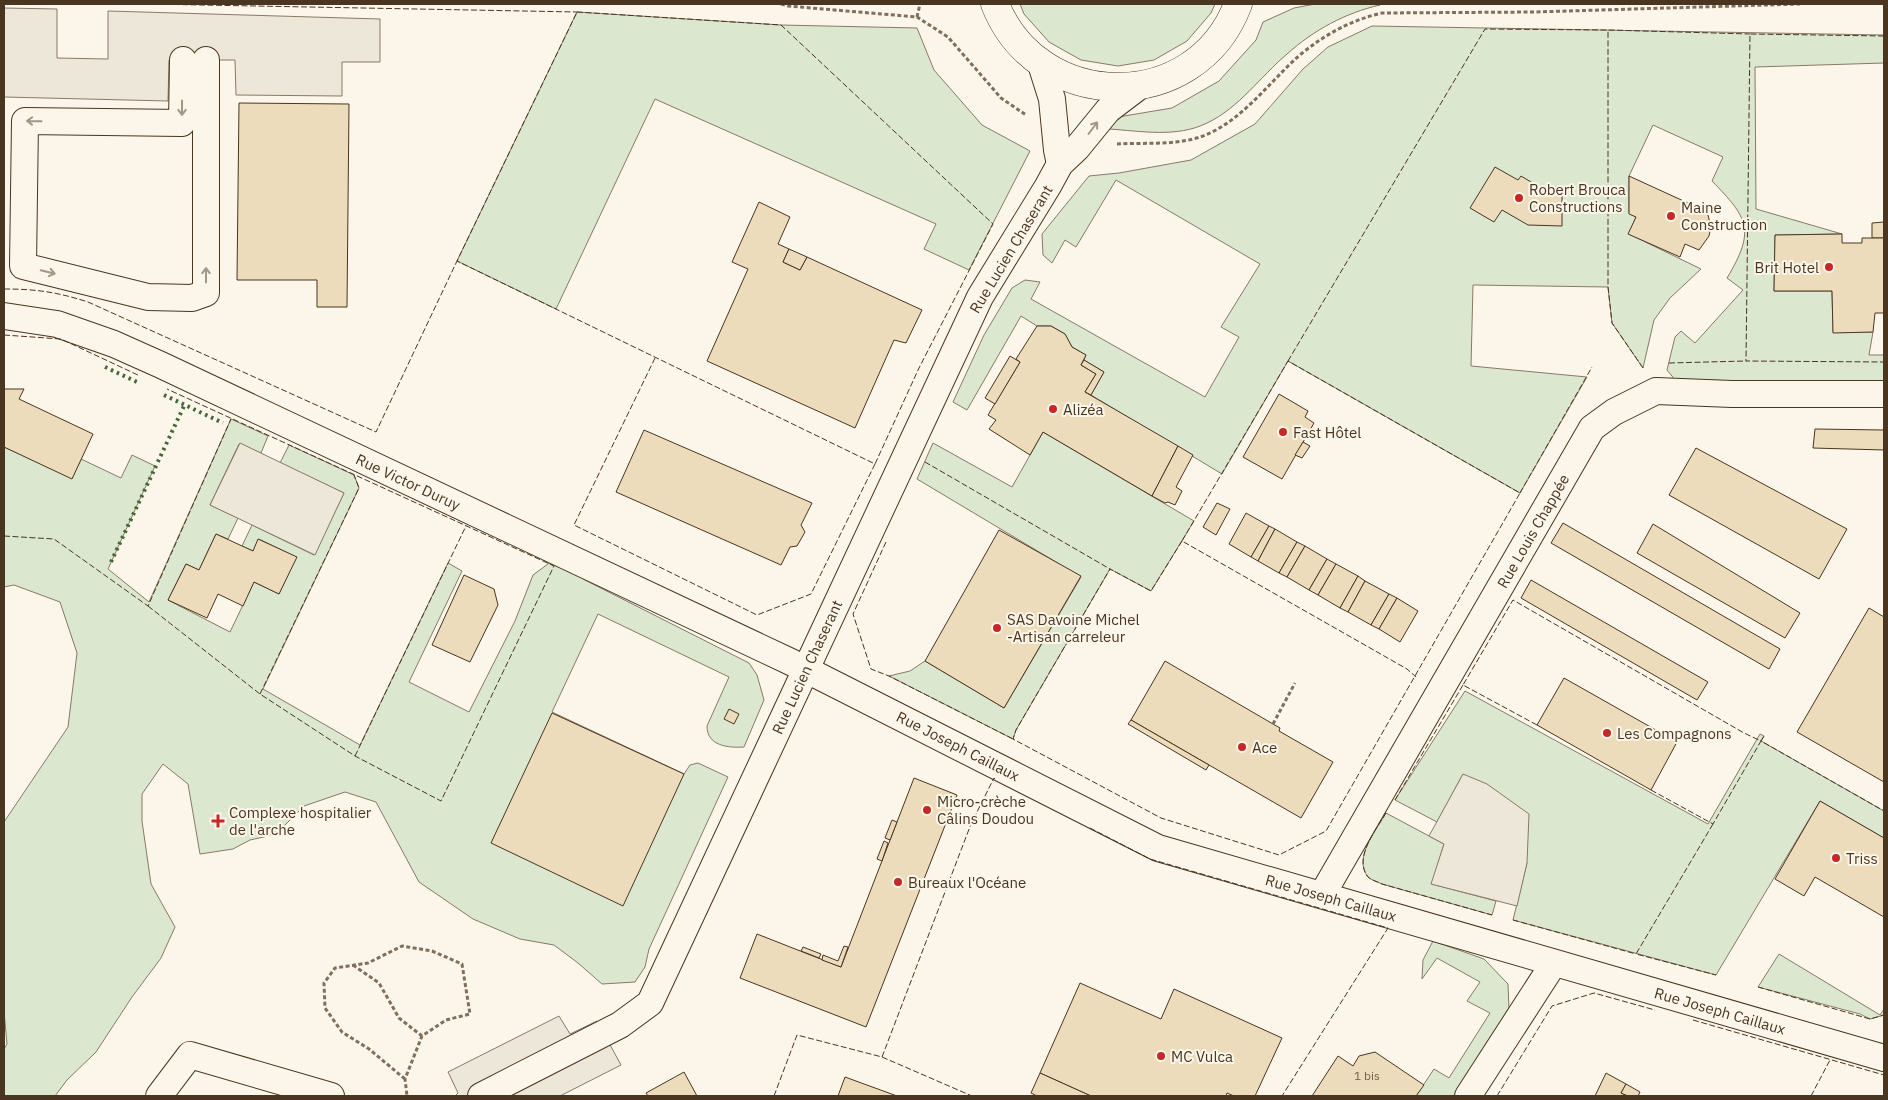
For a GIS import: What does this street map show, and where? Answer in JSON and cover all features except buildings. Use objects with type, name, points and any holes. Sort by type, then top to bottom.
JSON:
[{"type":"main road","points":[[995,4],[1013,36],[1041,64],[1064,77],[1089,85],[1115,88],[1141,85],[1176,73],[1198,59],[1216,41],[1234,12],[1256,4]]},
{"type":"street","points":[[194,60],[206,293],[192,298],[148,297],[23,266],[25,121],[182,123],[194,60]]},
{"type":"street","points":[[1041,64],[1064,149]]},
{"type":"street","name":"Rue Lucien Chaserant","points":[[482,1096],[620,1025],[650,1003],[980,297],[1048,186],[1064,149],[1108,110],[1141,85]]},
{"type":"street","name":"Rue Victor Duruy","points":[[4,316],[57,324],[114,344],[806,669]]},
{"type":"street","name":"Rue Louis Chappée","points":[[1322,896],[1592,428],[1614,412],[1656,391],[1717,394],[1884,394]]},
{"type":"street","name":"Rue Joseph Caillaux","points":[[806,669],[1158,848],[1884,1058]]},
{"type":"street","points":[[1468,1096],[1554,963]]},
{"type":"street","points":[[160,1096],[190,1056],[331,1096]]},
{"type":"path","points":[[781,4],[917,17],[948,37],[1001,98],[1064,149],[1120,144],[1170,143],[1212,133],[1248,108],[1300,55],[1328,34],[1346,24],[1382,13],[1534,12],[1800,4]]},
{"type":"path","points":[[917,17],[920,4]]},
{"type":"path","points":[[1273,724],[1295,683]]},
{"type":"path","points":[[405,1079],[369,1049],[342,1032],[325,1008],[324,983],[335,968],[368,962],[402,946],[432,951],[462,964],[470,1014],[446,1020],[422,1036],[405,1079],[407,1096]]},
{"type":"path","points":[[353,965],[379,983],[399,1018],[422,1036]]},
{"type":"green space","points":[[1020,4],[1215,4],[1211,13],[1187,41],[1154,60],[1118,66],[1081,60],[1049,42],[1024,14]]},
{"type":"green space","points":[[1315,4],[1380,5],[1342,18],[1308,37],[1277,63],[1239,101],[1219,117],[1207,123],[1184,131],[1171,132],[1109,129],[1118,117],[1172,108],[1219,81],[1256,40],[1263,22],[1294,8]]},
{"type":"green space","points":[[577,12],[781,25],[917,28],[934,70],[982,125],[1030,151],[969,270],[924,249],[936,224],[655,99],[556,309],[457,261]]},
{"type":"green space","points":[[1372,26],[1884,35],[1884,63],[1755,67],[1756,209],[1842,234],[1775,235],[1774,291],[1832,291],[1833,332],[1873,332],[1869,355],[1884,355],[1884,382],[1676,381],[1667,370],[1675,337],[1681,331],[1695,343],[1743,290],[1727,278],[1742,248],[1744,225],[1734,205],[1712,181],[1723,157],[1653,125],[1629,176],[1629,213],[1636,217],[1629,234],[1701,269],[1670,298],[1654,320],[1643,368],[1612,323],[1608,287],[1473,285],[1471,366],[1587,377],[1520,493],[1288,361],[1222,474],[1091,395],[1104,372],[1084,360],[1086,355],[1072,347],[1065,334],[1051,326],[1037,326],[1021,316],[967,410],[953,402],[984,335],[1012,288],[1025,280],[1040,282],[1031,299],[1205,397],[1239,337],[1221,327],[1260,264],[1116,180],[1076,247],[1065,240],[1052,263],[1043,255],[1042,234],[1089,176],[1119,173],[1191,160],[1255,124],[1303,69],[1328,47]]},
{"type":"green space","points":[[231,419],[268,436],[261,453],[239,444],[210,505],[238,518],[228,539],[216,534],[199,570],[186,564],[168,600],[230,632],[254,582],[279,594],[296,557],[259,539],[253,551],[242,546],[252,525],[314,555],[344,493],[280,463],[289,445],[354,475],[359,488],[263,689],[360,745],[448,563],[462,571],[409,682],[469,712],[515,621],[533,575],[556,558],[582,572],[583,579],[749,663],[757,675],[764,700],[744,747],[725,746],[714,742],[708,733],[707,726],[729,677],[598,614],[552,712],[684,774],[690,765],[698,763],[728,777],[649,949],[645,967],[635,982],[602,984],[554,945],[520,939],[473,919],[419,882],[376,802],[345,792],[304,806],[284,826],[268,836],[250,840],[233,849],[200,854],[188,784],[163,764],[142,794],[142,821],[151,884],[175,927],[161,958],[132,997],[96,1052],[67,1080],[55,1096],[4,1096],[4,1049],[7,1044],[4,1011],[4,822],[68,727],[77,653],[60,602],[14,585],[4,587],[4,447],[72,478],[81,459],[121,478],[132,455],[155,466],[108,569],[149,602]]},
{"type":"green space","points":[[1043,432],[1194,521],[1151,591],[1110,569],[1016,730],[1013,739],[889,676],[910,671],[925,661],[1004,708],[1081,577],[917,479],[933,443],[1012,487]]},
{"type":"green space","points":[[1465,691],[1708,824],[1760,734],[1764,736],[1761,741],[1884,811],[1884,838],[1820,801],[1716,975],[1513,920],[1527,863],[1463,774],[1437,822],[1395,800]]},
{"type":"green space","points":[[1386,813],[1444,844],[1432,884],[1496,901],[1492,915],[1382,884],[1368,877],[1364,869],[1364,853]]},
{"type":"green space","points":[[1433,941],[1484,959],[1508,984],[1509,1010],[1454,1096],[1416,1096],[1434,1069],[1449,1078],[1490,1013],[1467,1001],[1480,982],[1437,958],[1422,979],[1423,960]]},
{"type":"green space","points":[[1779,954],[1880,1015],[1884,1009],[1884,1015],[1870,1019],[1860,1014],[1758,987]]},
{"type":"shaded area","points":[[4,8],[57,9],[57,58],[108,59],[108,11],[380,19],[380,62],[342,62],[342,96],[236,95],[235,60],[169,60],[168,101],[4,97]]},
{"type":"shaded area","points":[[240,443],[344,493],[315,555],[210,505]]},
{"type":"shaded area","points":[[1463,774],[1487,784],[1529,814],[1527,863],[1517,906],[1431,884],[1444,844],[1429,836]]},
{"type":"shaded area","points":[[559,1016],[570,1034],[597,1021],[621,1065],[560,1096],[455,1096],[458,1093],[448,1072]]},
{"type":"hedge","points":[[105,367],[137,382]]},
{"type":"hedge","points":[[164,395],[223,423]]},
{"type":"hedge","points":[[111,562],[184,406]]},
{"type":"fence","points":[[148,4],[577,12]]},
{"type":"fence","points":[[577,12],[781,25],[993,224],[919,368],[875,464],[457,261],[577,12]]},
{"type":"fence","points":[[1288,361],[1485,29],[1608,30]]},
{"type":"fence","points":[[1643,368],[1612,323],[1608,287],[1608,30],[1750,34]]},
{"type":"fence","points":[[1884,36],[1750,34],[1746,361],[1884,362]]},
{"type":"fence","points":[[4,289],[46,292],[88,302],[376,432],[457,261]]},
{"type":"fence","points":[[4,335],[61,339],[140,376]]},
{"type":"fence","points":[[655,358],[574,525],[757,615],[811,594],[875,464]]},
{"type":"fence","points":[[1182,541],[1151,591],[1110,569],[1016,730],[1013,739],[1161,818],[1279,855],[1326,831],[1520,493],[1288,361],[1182,541],[1407,669],[1416,677]]},
{"type":"fence","points":[[1669,363],[1746,361]]},
{"type":"fence","points":[[1520,493],[1592,367]]},
{"type":"fence","points":[[148,606],[260,694],[355,756],[441,801],[554,566],[167,389]]},
{"type":"fence","points":[[4,536],[54,539],[148,606],[231,419]]},
{"type":"fence","points":[[925,462],[1110,569]]},
{"type":"fence","points":[[260,694],[359,488],[354,475]]},
{"type":"fence","points":[[355,756],[466,526]]},
{"type":"fence","points":[[886,542],[853,614],[871,669],[889,676],[1013,739]]},
{"type":"fence","points":[[1537,725],[1463,685],[1513,600],[1744,733],[1761,741],[1764,736]]},
{"type":"fence","points":[[1395,800],[1463,685]]},
{"type":"fence","points":[[1651,790],[1713,824],[1761,741],[1884,811]]},
{"type":"fence","points":[[882,1057],[971,824],[995,779]]},
{"type":"fence","points":[[1386,813],[1364,853],[1364,869],[1368,877],[1382,884],[1492,915]]},
{"type":"fence","points":[[1713,824],[1636,954],[1716,975]]},
{"type":"fence","points":[[1090,828],[1150,859],[1388,928],[1282,1096]]},
{"type":"fence","points":[[1513,920],[1636,954]]},
{"type":"fence","points":[[1758,987],[1870,1019],[1884,1015]]},
{"type":"fence","points":[[1497,1096],[1552,1006],[1594,993],[1655,1010]]},
{"type":"fence","points":[[1693,1020],[1884,1075]]},
{"type":"fence","points":[[774,1096],[797,1035],[882,1057],[972,1096]]},
{"type":"fence","points":[[1811,1096],[1830,1060]]},
{"type":"place","name":"Robert Brouca Constructions","points":[[1519,198]]},
{"type":"place","name":"Maine Construction","points":[[1671,216]]},
{"type":"place","name":"Brit Hotel","points":[[1829,267]]},
{"type":"place","name":"Alizéa","points":[[1053,409]]},
{"type":"place","name":"Fast Hôtel","points":[[1283,432]]},
{"type":"place","name":"SAS Davoine Michel -Artisan carreleur","points":[[997,628]]},
{"type":"place","name":"Les Compagnons","points":[[1607,733]]},
{"type":"place","name":"Ace","points":[[1242,747]]},
{"type":"place","name":"Micro-crèche Câlins Doudou","points":[[927,810]]},
{"type":"place","name":"Complexe hospitalier de l'arche","points":[[218,821]]},
{"type":"place","name":"Triss","points":[[1836,858]]},
{"type":"place","name":"Bureaux l'Océane","points":[[898,882]]},
{"type":"place","name":"MC Vulca","points":[[1161,1056]]}]
